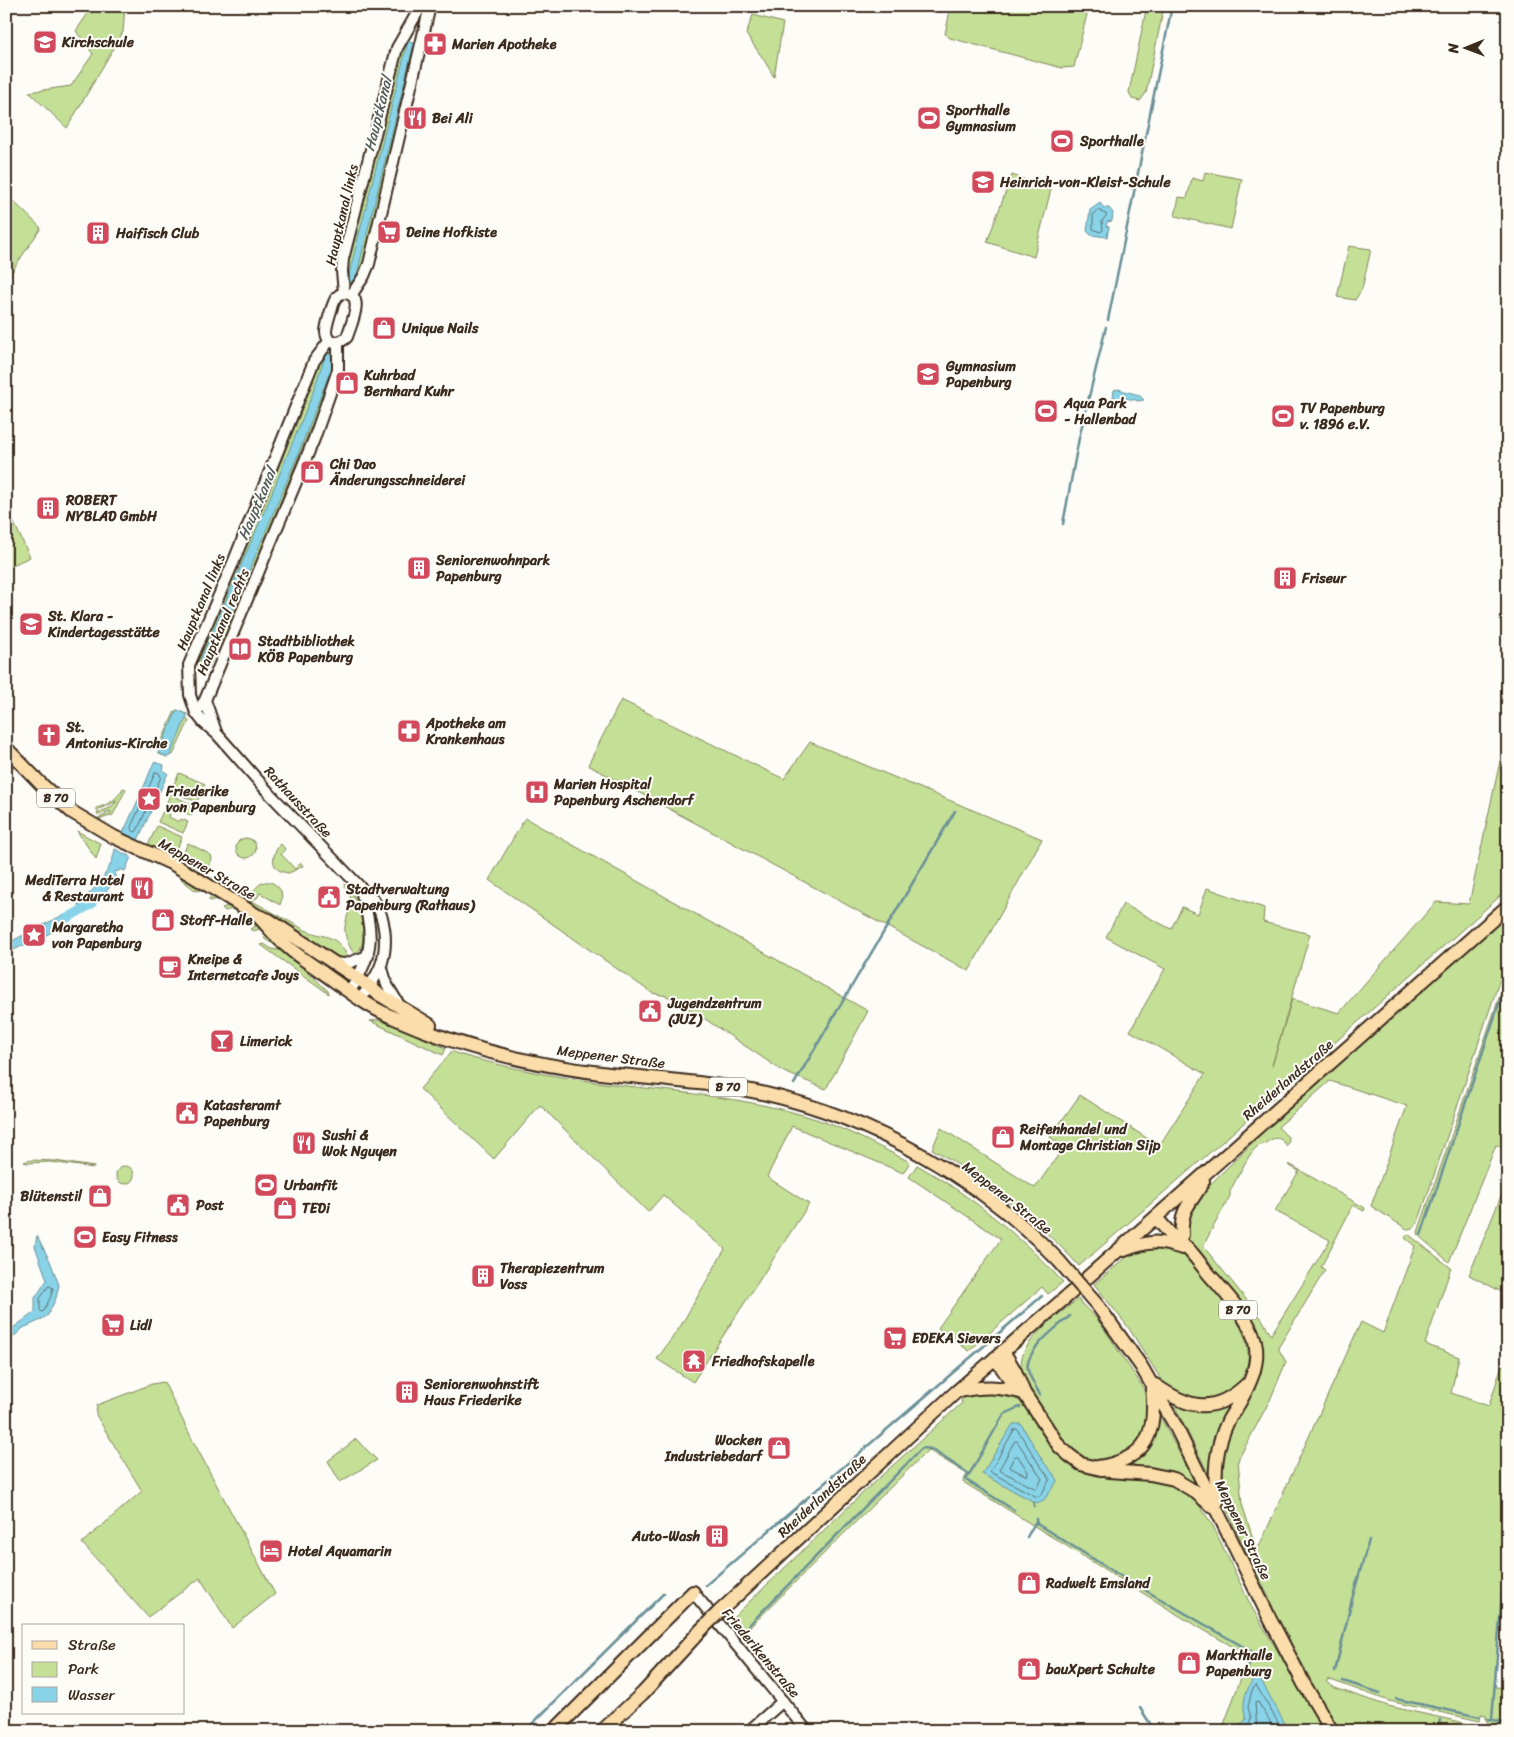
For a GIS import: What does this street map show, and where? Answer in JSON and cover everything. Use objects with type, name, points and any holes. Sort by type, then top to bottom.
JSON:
[{"type":"main road","name":"Meppener Straße","points":[[6,748],[42,786],[72,812],[98,828],[172,864],[258,916],[269,920],[377,993],[467,1046]]},
{"type":"main road","name":"Rheiderlandstraße","points":[[1088,1277],[1508,906]]},
{"type":"main road","name":"Meppener Straße","points":[[258,916],[289,948],[361,999],[388,1015],[467,1046],[536,1063],[600,1073],[698,1082],[762,1093],[821,1110],[867,1129],[927,1158],[987,1197],[1026,1229],[1059,1262],[1098,1306],[1151,1382],[1176,1425],[1269,1618],[1304,1684],[1332,1731]]},
{"type":"main road","points":[[1182,1235],[1181,1223],[1186,1206],[1200,1187],[1208,1171]]},
{"type":"main road","name":"B 70","points":[[1160,1214],[1182,1235],[1189,1250]]},
{"type":"main road","name":"B 70","points":[[1160,1214],[1176,1240],[1189,1250],[1238,1310],[1254,1336],[1256,1363],[1242,1398],[1220,1438],[1216,1454],[1215,1482],[1218,1512]]},
{"type":"main road","points":[[1117,1252],[1140,1244],[1155,1242],[1163,1242],[1189,1250]]},
{"type":"main road","name":"Rheiderlandstraße","points":[[602,1731],[643,1693],[719,1612],[956,1392],[1072,1292]]},
{"type":"main road","name":"B 70","points":[[999,1355],[1015,1372],[1024,1393],[1060,1446],[1081,1464],[1109,1471],[1163,1476],[1174,1479],[1194,1491],[1218,1512]]},
{"type":"main road","name":"B 70","points":[[1151,1382],[1178,1399],[1199,1406],[1222,1402],[1232,1397],[1249,1382]]},
{"type":"main road","name":"B 70","points":[[1093,1467],[1108,1465],[1130,1456],[1147,1439],[1153,1426],[1154,1414],[1151,1382]]},
{"type":"main road","points":[[956,1392],[988,1386],[1024,1393]]},
{"type":"main road","points":[[554,1731],[693,1592]]},
{"type":"main road","points":[[612,1731],[638,1706],[643,1693]]},
{"type":"street","name":"Hauptkanal links","points":[[196,713],[190,696],[189,666],[233,563],[314,361],[334,342],[347,337],[357,304],[355,298],[348,294],[342,270],[343,259],[397,48],[421,6]]},
{"type":"street","points":[[348,294],[364,276],[369,264],[430,6]]},
{"type":"street","points":[[407,29],[417,32],[423,40]]},
{"type":"street","name":"Hauptkanal rechts","points":[[196,713],[205,700],[314,438],[338,370],[334,342],[326,335],[326,329],[335,298],[348,294]]},
{"type":"street","name":"Rathausstraße","points":[[205,700],[217,734]]},
{"type":"street","name":"Rathausstraße","points":[[196,713],[270,794],[360,888],[372,897],[383,922],[385,947],[381,964],[361,999]]},
{"type":"street","points":[[350,991],[368,956],[371,935],[360,888]]},
{"type":"street","points":[[333,963],[345,964],[368,956]]},
{"type":"street","name":"B 70","points":[[381,964],[387,985],[402,1008]]},
{"type":"street","name":"Friederikenstraße","points":[[693,1592],[807,1731]]},
{"type":"street","points":[[749,1731],[783,1701]]},
{"type":"green space","points":[[93,6],[125,6],[123,32],[67,128],[29,92],[71,86],[93,54],[76,31]]},
{"type":"green space","points":[[951,6],[1089,6],[1074,67],[1062,68],[950,38],[945,34]]},
{"type":"green space","points":[[1147,6],[1164,6],[1146,93],[1140,101],[1132,99],[1129,92]]},
{"type":"green space","points":[[753,15],[783,23],[774,77],[746,34]]},
{"type":"green space","points":[[404,41],[416,43],[414,55],[366,253],[368,257],[355,284],[345,282],[347,252],[352,249]]},
{"type":"green space","points":[[1205,172],[1242,179],[1231,229],[1175,216],[1179,197],[1187,198],[1192,178],[1203,181]]},
{"type":"green space","points":[[1012,175],[1051,189],[1034,257],[987,242]]},
{"type":"green space","points":[[6,194],[41,228],[6,283]]},
{"type":"green space","points":[[1349,246],[1371,249],[1362,289],[1355,300],[1337,297]]},
{"type":"green space","points":[[325,351],[337,355],[332,374],[253,570],[239,564],[314,380],[311,375]]},
{"type":"green space","points":[[6,506],[30,557],[6,568]]},
{"type":"green space","points":[[237,568],[252,574],[223,641],[220,640],[209,667],[197,661]]},
{"type":"green space","points":[[621,700],[784,779],[810,742],[1042,839],[969,971],[588,765]]},
{"type":"green space","points":[[177,710],[187,714],[186,719],[189,721],[173,755],[171,754],[167,757],[159,754],[158,749]]},
{"type":"green space","points":[[1500,761],[1508,764],[1508,889],[1260,1109],[1079,1266],[1020,1211],[966,1170],[932,1149],[941,1128],[1035,1188],[1064,1147],[1050,1137],[1080,1095],[1159,1146],[1205,1074],[1130,1031],[1165,969],[1106,937],[1123,904],[1171,929],[1182,907],[1198,914],[1207,888],[1264,908],[1263,922],[1310,934],[1272,1066],[1292,999],[1339,1013],[1436,902],[1469,904]]},
{"type":"green space","points":[[179,773],[205,784],[197,802],[171,791]]},
{"type":"green space","points":[[123,788],[126,789],[113,815],[101,819],[98,818],[111,813],[110,811],[98,815],[97,813],[110,808],[117,801],[97,810],[96,808],[112,801]]},
{"type":"green space","points":[[170,794],[195,806],[191,816],[174,805],[172,808],[166,805]]},
{"type":"green space","points":[[163,811],[170,814],[169,817],[179,822],[181,819],[188,822],[183,833],[158,822]]},
{"type":"green space","points":[[525,818],[868,1011],[826,1089],[784,1072],[667,996],[652,993],[489,880]]},
{"type":"green space","points":[[157,826],[182,837],[173,857],[148,845]]},
{"type":"green space","points":[[77,831],[101,844],[96,859]]},
{"type":"green space","points":[[246,838],[253,841],[256,848],[253,855],[246,858],[239,855],[236,848],[239,841]]},
{"type":"green space","points":[[188,843],[211,855],[212,859],[207,871],[181,858]]},
{"type":"green space","points":[[281,844],[285,849],[281,854],[295,869],[301,863],[303,866],[289,873],[278,870],[275,867],[275,853]]},
{"type":"green space","points":[[179,861],[305,930],[331,938],[340,944],[349,959],[337,959]]},
{"type":"green space","points":[[180,873],[256,921],[270,937],[260,929],[253,931],[250,929],[256,926],[246,919],[238,921],[236,919],[242,916],[232,909],[225,911],[222,908],[228,906],[218,899],[210,901],[208,899],[215,897],[204,889],[196,891],[182,880]]},
{"type":"green space","points":[[227,882],[251,895],[264,882],[273,883],[281,891],[280,905],[260,893],[254,899]]},
{"type":"green space","points":[[344,885],[347,885],[356,900],[362,921],[363,941],[360,950],[355,956],[345,935],[351,901]]},
{"type":"green space","points":[[1508,912],[1508,955],[1420,1217],[1415,1225],[1407,1229],[1371,1206],[1407,1106],[1330,1081],[1278,1127],[1288,1137],[1287,1146],[1276,1138],[1254,1150],[1239,1174],[1230,1191],[1230,1196],[1203,1246],[1262,1319],[1271,1335],[1330,1240],[1275,1211],[1299,1171],[1288,1165],[1289,1164],[1365,1208],[1364,1211],[1353,1205],[1321,1267],[1325,1270],[1278,1348],[1286,1362],[1270,1400],[1238,1460],[1242,1504],[1257,1551],[1361,1322],[1383,1333],[1415,1246],[1405,1238],[1408,1234],[1451,1268],[1425,1344],[1459,1357],[1451,1393],[1489,1406],[1502,1365],[1508,1367],[1508,1571],[1506,1571],[1502,1594],[1495,1687],[1508,1688],[1508,1728],[1488,1723],[1486,1715],[1481,1714],[1480,1721],[1389,1701],[1328,1679],[1326,1682],[1335,1688],[1388,1706],[1501,1731],[1338,1731],[1291,1649],[1234,1526],[1221,1492],[1219,1477],[1227,1432],[1254,1390],[1261,1373],[1263,1356],[1261,1339],[1252,1322],[1191,1245],[1185,1234],[1188,1206],[1290,1106]]},
{"type":"green space","points":[[270,937],[276,944],[264,938]]},
{"type":"green space","points":[[264,944],[272,949],[285,951],[329,994],[261,945]]},
{"type":"green space","points":[[1508,972],[1508,1150],[1496,1145],[1449,1262],[1419,1236],[1418,1232]]},
{"type":"green space","points":[[378,1020],[392,1024],[446,1048],[443,1055],[370,1021]]},
{"type":"green space","points":[[452,1051],[492,1063],[544,1074],[735,1100],[789,1111],[840,1128],[910,1162],[903,1173],[792,1126],[767,1177],[809,1204],[693,1382],[657,1359],[680,1327],[725,1249],[663,1195],[648,1212],[540,1105],[494,1159],[420,1089]]},
{"type":"green space","points":[[31,1160],[55,1161],[94,1168],[50,1162],[24,1162]]},
{"type":"green space","points":[[917,1165],[957,1190],[994,1218],[1030,1249],[1063,1282],[1048,1294],[1042,1287],[969,1351],[938,1328],[1001,1239],[909,1177]]},
{"type":"green space","points":[[125,1166],[131,1169],[134,1175],[131,1181],[125,1184],[119,1181],[116,1175],[119,1169]]},
{"type":"green space","points":[[1508,1179],[1508,1295],[1469,1275]]},
{"type":"green space","points":[[1148,1247],[1167,1248],[1178,1251],[1185,1256],[1213,1287],[1242,1330],[1248,1352],[1246,1369],[1238,1384],[1231,1391],[1216,1400],[1198,1401],[1171,1390],[1164,1384],[1128,1327],[1094,1284],[1127,1257]]},
{"type":"green space","points":[[1078,1299],[1104,1328],[1138,1380],[1147,1398],[1149,1411],[1147,1425],[1142,1436],[1123,1455],[1111,1460],[1098,1461],[1084,1458],[1069,1448],[1056,1433],[1032,1396],[1023,1378],[1022,1358],[1028,1345],[1048,1323]]},
{"type":"green space","points":[[164,1382],[192,1439],[275,1594],[232,1628],[200,1578],[148,1617],[82,1543],[142,1491],[96,1415],[97,1405],[152,1384]]},
{"type":"green space","points":[[985,1391],[1010,1395],[1022,1403],[1056,1452],[1069,1464],[1082,1472],[1098,1476],[1147,1479],[1172,1484],[1194,1498],[1212,1524],[1251,1606],[1325,1731],[1228,1731],[1223,1727],[1249,1656],[1188,1621],[963,1482],[967,1474],[928,1450],[740,1637],[728,1623],[871,1485],[962,1403],[961,1400],[974,1393]]},
{"type":"green space","points":[[1234,1400],[1210,1474],[1209,1475],[1172,1401]]},
{"type":"green space","points":[[1158,1412],[1198,1489],[1117,1467],[1130,1462]]},
{"type":"green space","points":[[356,1439],[377,1460],[340,1482],[328,1461]]},
{"type":"water","points":[[408,41],[414,44],[356,278],[353,282],[349,281],[349,274]]},
{"type":"water","points":[[1100,203],[1104,208],[1109,208],[1113,213],[1112,221],[1107,222],[1106,226],[1109,227],[1107,237],[1091,235],[1087,231],[1090,210]]},
{"type":"water","points":[[326,353],[333,355],[335,359],[297,457],[210,664],[200,660],[264,512],[312,395]]},
{"type":"water","points":[[1118,389],[1139,395],[1144,400],[1138,401],[1113,397],[1114,390]]},
{"type":"water","points":[[177,710],[187,714],[187,716],[170,756],[167,757],[158,753]]},
{"type":"water","points":[[154,762],[164,765],[163,771],[168,773],[138,840],[123,833]]},
{"type":"water","points":[[115,849],[131,857],[125,871],[120,869],[114,872],[116,878],[109,888],[84,913],[78,904],[90,893],[106,872]]},
{"type":"water","points":[[63,915],[67,924],[37,940],[6,953],[6,944]]},
{"type":"water","points":[[37,1236],[50,1261],[59,1285],[56,1298],[48,1315],[23,1328],[6,1344],[6,1333],[35,1312],[35,1298],[47,1280],[35,1246]]},
{"type":"water","points":[[1013,1424],[1021,1424],[1043,1461],[1058,1480],[1044,1500],[1036,1503],[982,1474]]},
{"type":"water","points":[[1255,1676],[1262,1682],[1289,1731],[1247,1731],[1242,1724],[1246,1719],[1245,1696]]},
{"type":"waterway","points":[[1108,320],[1172,6]]},
{"type":"waterway","points":[[1063,524],[1079,438],[1106,327]]},
{"type":"waterway","points":[[794,1084],[955,811]]},
{"type":"waterway","name":"Hauptkanal","points":[[55,925],[92,904]]},
{"type":"waterway","points":[[1421,1235],[1508,977]]},
{"type":"waterway","points":[[706,1585],[1042,1296]]},
{"type":"waterway","points":[[1040,1395],[1028,1370],[1031,1355],[1043,1340],[1070,1316]]},
{"type":"waterway","points":[[1014,1510],[966,1480],[1004,1414],[1020,1407]]},
{"type":"waterway","points":[[748,1626],[922,1448],[931,1449],[969,1474]]},
{"type":"waterway","points":[[1033,1502],[1034,1506]]},
{"type":"waterway","points":[[1036,1519],[1037,1524],[1124,1578],[1254,1653],[1246,1672],[1255,1677]]},
{"type":"waterway","points":[[1027,1537],[1036,1521]]},
{"type":"waterway","points":[[1335,1672],[1352,1599],[1369,1540]]},
{"type":"waterway","points":[[1492,1719],[1502,1594],[1508,1560]]},
{"type":"waterway","points":[[525,1731],[664,1593]]},
{"type":"waterway","points":[[1343,1681],[1380,1693]]},
{"type":"waterway","points":[[1396,1699],[1480,1717]]},
{"type":"waterway","points":[[1140,1708],[1155,1731]]},
{"type":"waterway","points":[[1488,1719],[1508,1723]]},
{"type":"waterway","points":[[1438,1731],[1440,1720]]},
{"type":"waterway","points":[[1227,1731],[1242,1724]]},
{"type":"place","name":"Kirchschule","points":[[45,42]]},
{"type":"place","name":"Marien Apotheke","points":[[435,44]]},
{"type":"place","name":"Bei Ali","points":[[415,118]]},
{"type":"place","name":"Sporthalle Gymnasium","points":[[929,118]]},
{"type":"place","name":"Sporthalle","points":[[1062,141]]},
{"type":"place","name":"Heinrich-von-Kleist-Schule","points":[[983,182]]},
{"type":"place","name":"Deine Hofkiste","points":[[389,232]]},
{"type":"place","name":"Haifisch Club","points":[[98,233]]},
{"type":"place","name":"Unique Nails","points":[[384,328]]},
{"type":"place","name":"Gymnasium Papenburg","points":[[928,374]]},
{"type":"place","name":"Kuhrbad Bernhard Kuhr","points":[[347,383]]},
{"type":"place","name":"Aqua Park - Hallenbad","points":[[1046,411]]},
{"type":"place","name":"TV Papenburg v. 1896 e.V.","points":[[1283,416]]},
{"type":"place","name":"Chi Dao Änderungsschneiderei","points":[[312,472]]},
{"type":"place","name":"ROBERT NYBLAD GmbH","points":[[48,508]]},
{"type":"place","name":"Seniorenwohnpark Papenburg","points":[[419,568]]},
{"type":"place","name":"Friseur","points":[[1285,578]]},
{"type":"place","name":"St. Klara - Kindertagesstätte","points":[[31,624]]},
{"type":"place","name":"Stadtbibliothek KÖB Papenburg","points":[[240,649]]},
{"type":"place","name":"Apotheke am Krankenhaus","points":[[409,731]]},
{"type":"place","name":"St. Antonius-Kirche","points":[[49,735]]},
{"type":"place","name":"Marien Hospital Papenburg Aschendorf","points":[[537,792]]},
{"type":"place","name":"Friederike von Papenburg","points":[[149,799]]},
{"type":"place","name":"MediTerra Hotel & Restaurant","points":[[142,888]]},
{"type":"place","name":"Stadtverwaltung Papenburg (Rathaus)","points":[[329,897]]},
{"type":"place","name":"Stoff-Halle","points":[[163,920]]},
{"type":"place","name":"Margaretha von Papenburg","points":[[34,935]]},
{"type":"place","name":"Kneipe & Internetcafe Joys","points":[[170,967]]},
{"type":"place","name":"Jugendzentrum (JUZ)","points":[[650,1011]]},
{"type":"place","name":"Limerick","points":[[222,1041]]},
{"type":"place","name":"Katasteramt Papenburg","points":[[187,1113]]},
{"type":"place","name":"Reifenhandel und Montage Christian Sijp","points":[[1003,1137]]},
{"type":"place","name":"Sushi & Wok Nguyen","points":[[304,1143]]},
{"type":"place","name":"Urbanfit","points":[[266,1185]]},
{"type":"place","name":"Blütenstil","points":[[100,1196]]},
{"type":"place","name":"Post","points":[[178,1205]]},
{"type":"place","name":"TEDi","points":[[285,1208]]},
{"type":"place","name":"Easy Fitness","points":[[85,1237]]},
{"type":"place","name":"Therapiezentrum Voss","points":[[483,1276]]},
{"type":"place","name":"Lidl","points":[[113,1325]]},
{"type":"place","name":"EDEKA Sievers","points":[[895,1338]]},
{"type":"place","name":"Friedhofskapelle","points":[[694,1361]]},
{"type":"place","name":"Seniorenwohnstift Haus Friederike","points":[[407,1392]]},
{"type":"place","name":"Wocken Industriebedarf","points":[[779,1448]]},
{"type":"place","name":"Auto-Wash","points":[[717,1536]]},
{"type":"place","name":"Hotel Aquamarin","points":[[271,1551]]},
{"type":"place","name":"Radwelt Emsland","points":[[1029,1583]]},
{"type":"place","name":"Markthalle Papenburg","points":[[1189,1663]]},
{"type":"place","name":"bauXpert Schulte","points":[[1029,1669]]}]
